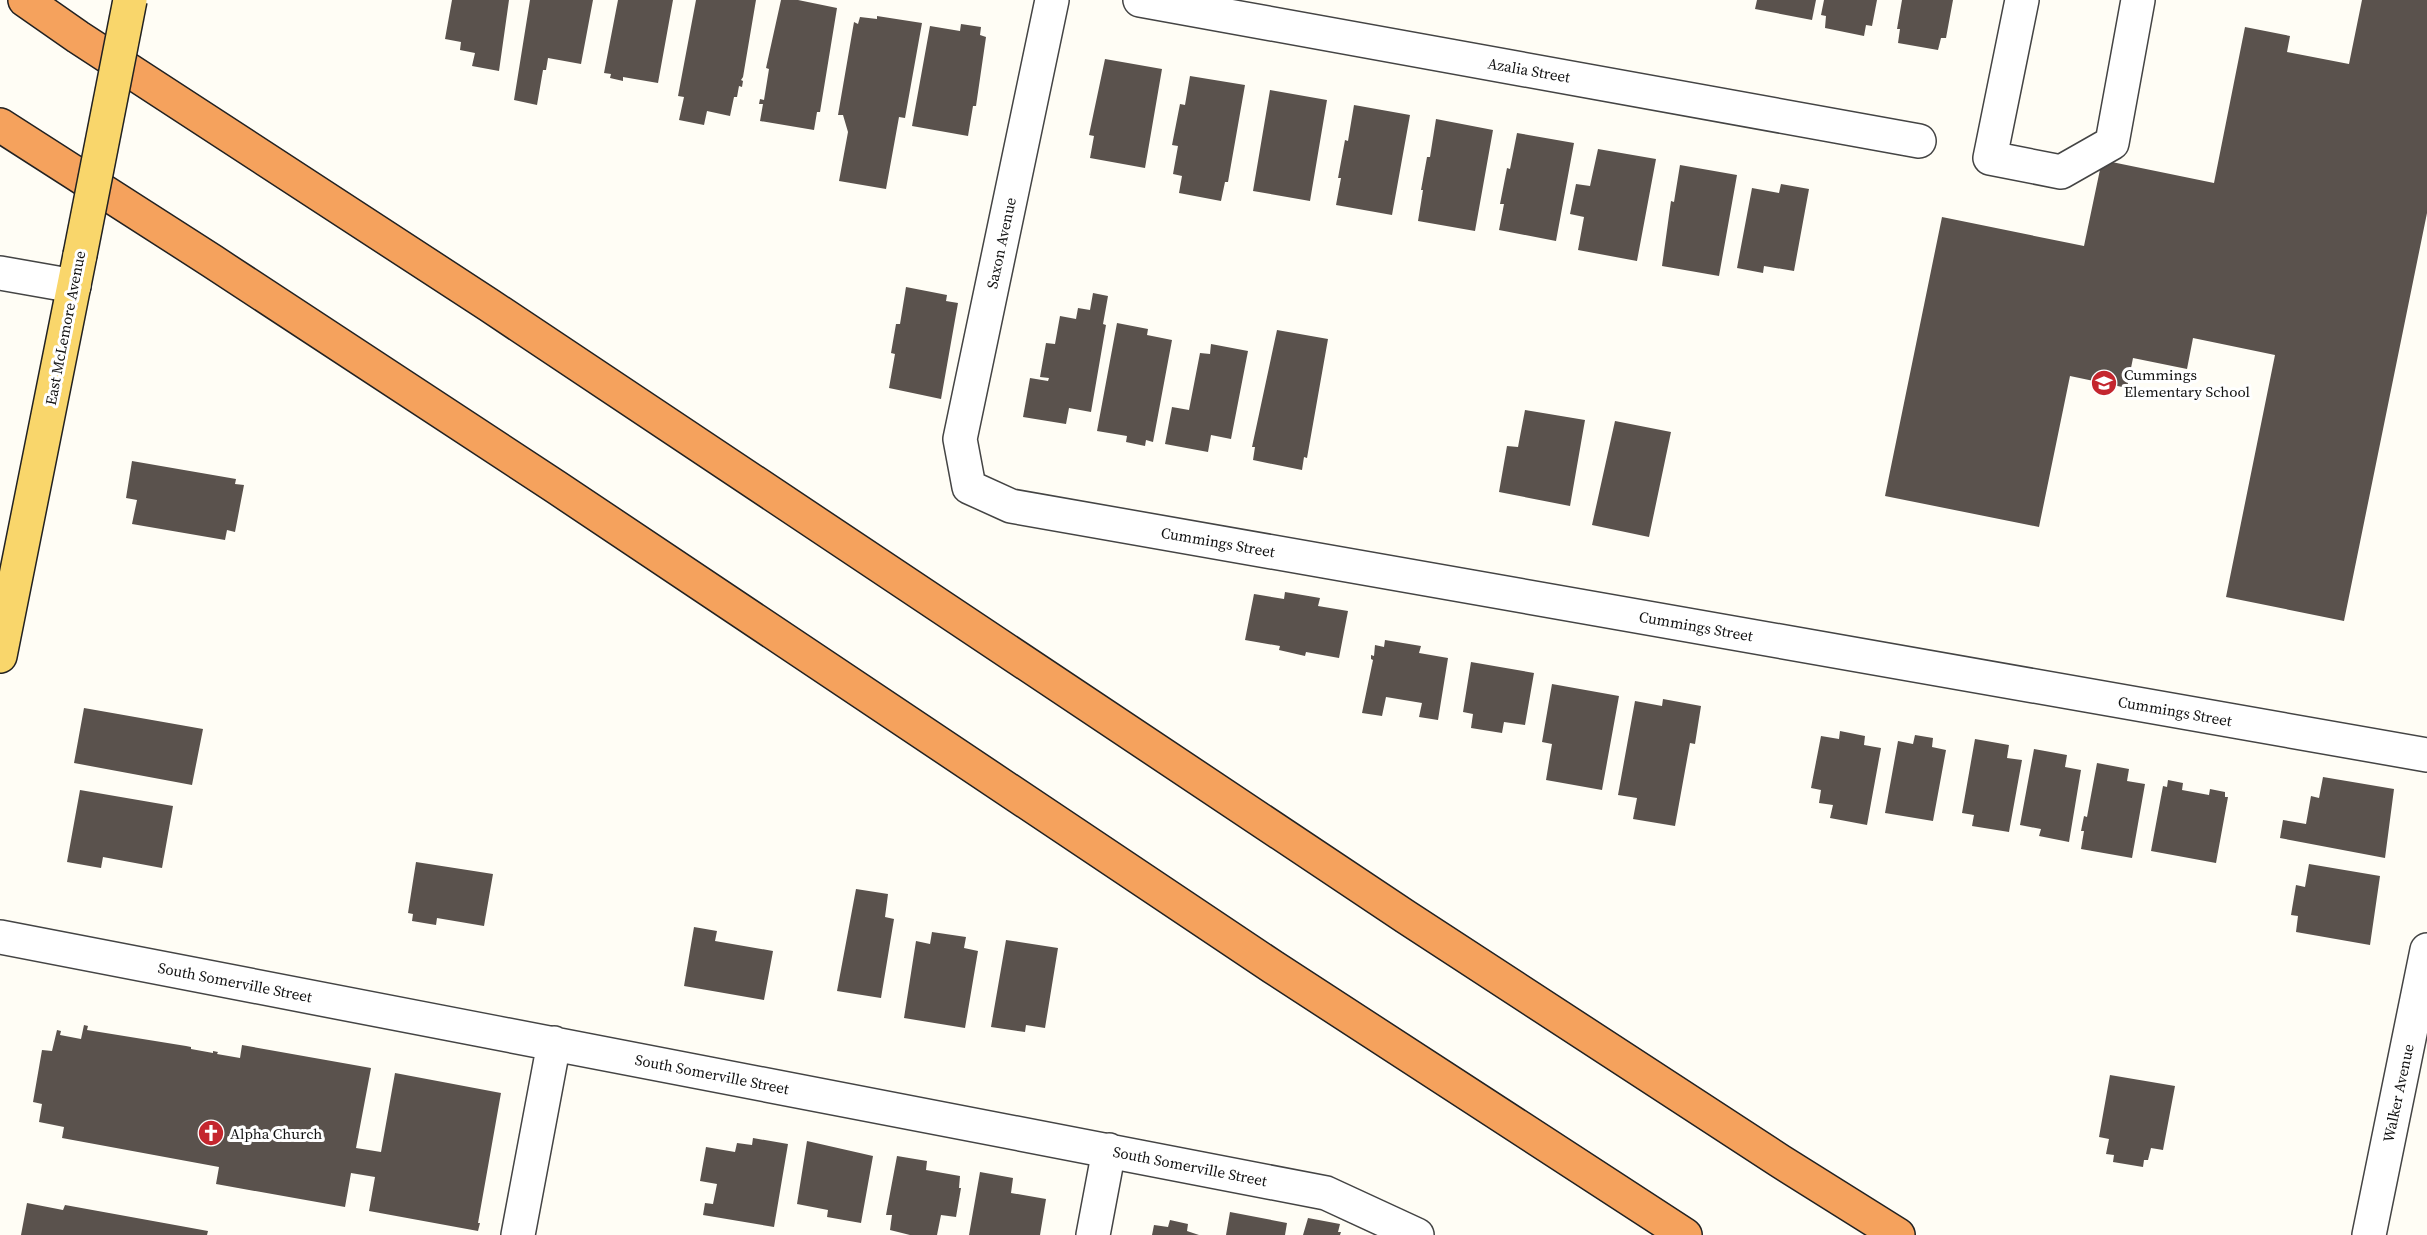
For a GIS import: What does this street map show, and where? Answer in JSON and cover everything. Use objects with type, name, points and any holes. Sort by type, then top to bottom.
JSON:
[{"type":"highway","points":[[25,0],[498,311],[1406,917],[1770,1155],[1898,1235]]},
{"type":"highway","points":[[0,125],[468,429],[1273,967],[1685,1235]]},
{"type":"main road","name":"East McLemore Avenue","points":[[0,656],[4,614],[77,270],[130,0]]},
{"type":"street","name":"Saxon Avenue","points":[[969,487],[960,439],[1052,0]]},
{"type":"street","name":"Azalia Street","points":[[1140,0],[1919,141]]},
{"type":"street","points":[[2022,0],[1990,158],[2061,172],[2112,143],[2138,0]]},
{"type":"street","points":[[0,273],[77,270]]},
{"type":"street","name":"Cummings Street","points":[[969,487],[1011,506],[2427,755]]},
{"type":"street","name":"South Somerville Street","points":[[0,937],[1326,1193],[1418,1235]]},
{"type":"street","name":"Walker Avenue","points":[[2369,1235],[2427,950]]},
{"type":"street","points":[[518,1235],[554,1043]]},
{"type":"street","points":[[1093,1235],[1109,1150]]},
{"type":"building","points":[[452,0],[509,0],[499,71],[472,66],[475,53],[460,50],[461,42],[445,39]]},
{"type":"building","points":[[530,0],[593,0],[581,64],[548,58],[546,70],[543,70],[537,105],[514,100]]},
{"type":"building","points":[[618,0],[673,0],[658,83],[623,77],[623,81],[610,78],[611,74],[604,73]]},
{"type":"building","points":[[696,0],[756,0],[741,80],[743,81],[742,87],[739,86],[737,97],[734,97],[730,116],[707,111],[704,125],[679,120],[684,97],[678,96]]},
{"type":"building","points":[[781,0],[798,0],[837,8],[820,112],[817,112],[814,130],[760,121],[763,104],[759,104],[760,99],[764,100],[769,69],[766,68]]},
{"type":"building","points":[[1757,0],[1816,0],[1812,20],[1755,9]]},
{"type":"building","points":[[1824,0],[1877,0],[1872,26],[1866,25],[1864,36],[1825,28],[1826,16],[1821,15]]},
{"type":"building","points":[[1902,0],[1953,0],[1946,38],[1941,38],[1938,50],[1898,43],[1900,29],[1897,29]]},
{"type":"building","name":"Cummings Elementary School","points":[[2362,0],[2427,0],[2427,213],[2344,621],[2226,597],[2275,355],[2193,338],[2187,369],[2133,358],[2127,388],[2070,376],[2039,527],[1885,496],[1942,217],[2084,246],[2102,160],[2214,183],[2245,27],[2290,36],[2287,52],[2349,64]]},
{"type":"building","points":[[877,16],[922,23],[905,118],[899,117],[886,189],[839,181],[848,132],[843,115],[838,115],[854,22],[858,24],[860,17],[877,19]]},
{"type":"building","points":[[961,24],[981,27],[980,35],[986,37],[976,106],[973,106],[968,136],[912,126],[930,26],[960,31]]},
{"type":"building","points":[[1105,59],[1162,69],[1145,168],[1090,158],[1094,136],[1089,135]]},
{"type":"building","points":[[1190,76],[1245,85],[1228,182],[1225,182],[1221,201],[1179,193],[1182,176],[1173,174],[1178,146],[1172,145],[1180,104],[1185,105]]},
{"type":"building","points":[[1270,90],[1327,100],[1310,201],[1253,191]]},
{"type":"building","points":[[1354,105],[1410,115],[1392,215],[1336,205],[1341,178],[1338,178],[1345,140],[1348,141]]},
{"type":"building","points":[[1436,119],[1493,130],[1475,231],[1418,221],[1423,190],[1421,190],[1427,157],[1430,157]]},
{"type":"building","points":[[1517,133],[1574,143],[1556,241],[1499,230],[1504,204],[1500,204]]},
{"type":"building","points":[[1598,149],[1656,159],[1637,261],[1578,250],[1584,217],[1570,214],[1576,184],[1590,186]]},
{"type":"building","points":[[1680,165],[1737,175],[1719,276],[1662,266],[1671,201],[1674,202]]},
{"type":"building","points":[[1781,184],[1809,189],[1794,271],[1764,266],[1763,273],[1737,268],[1752,188],[1779,193]]},
{"type":"building","points":[[906,287],[947,295],[946,301],[958,303],[941,399],[889,388],[895,354],[891,353],[896,324],[900,324]]},
{"type":"building","points":[[1093,293],[1108,296],[1103,324],[1106,325],[1091,412],[1069,408],[1066,424],[1023,417],[1030,378],[1048,381],[1049,378],[1040,377],[1046,343],[1055,344],[1060,316],[1076,319],[1078,308],[1090,310]]},
{"type":"building","points":[[1117,323],[1148,329],[1147,335],[1172,340],[1153,442],[1146,440],[1145,446],[1126,442],[1127,436],[1097,431]]},
{"type":"building","points":[[1277,330],[1328,339],[1307,458],[1304,457],[1302,470],[1253,460],[1255,447],[1252,447]]},
{"type":"building","points":[[1211,344],[1248,351],[1231,439],[1211,435],[1208,452],[1165,444],[1172,407],[1189,410],[1200,353],[1210,354]]},
{"type":"building","points":[[1525,410],[1585,420],[1570,506],[1499,492],[1507,446],[1518,447]]},
{"type":"building","points":[[1615,421],[1671,432],[1649,537],[1592,525]]},
{"type":"building","points":[[132,461],[236,479],[235,484],[244,485],[235,532],[227,530],[225,540],[132,524],[137,500],[126,498]]},
{"type":"building","points":[[1285,592],[1320,598],[1318,606],[1348,611],[1339,658],[1306,652],[1305,656],[1279,650],[1280,646],[1245,640],[1254,594],[1284,599]]},
{"type":"building","points":[[1385,640],[1421,646],[1419,653],[1448,658],[1438,720],[1419,717],[1422,703],[1386,697],[1382,716],[1362,713],[1373,660],[1371,655],[1374,656],[1375,645],[1384,647]]},
{"type":"building","points":[[1471,662],[1534,673],[1525,725],[1504,722],[1502,733],[1471,728],[1473,714],[1463,712]]},
{"type":"building","points":[[1552,684],[1619,696],[1602,790],[1546,780],[1552,744],[1542,742]]},
{"type":"building","points":[[1663,699],[1701,706],[1695,744],[1690,743],[1675,826],[1633,819],[1637,798],[1618,795],[1635,701],[1662,706]]},
{"type":"building","points":[[84,708],[203,729],[192,785],[74,763]]},
{"type":"building","points":[[1840,731],[1865,736],[1864,745],[1881,748],[1867,825],[1830,818],[1833,805],[1819,803],[1821,790],[1811,788],[1821,736],[1839,739]]},
{"type":"building","points":[[1915,735],[1933,738],[1932,747],[1946,750],[1933,821],[1885,813],[1898,741],[1913,744]]},
{"type":"building","points":[[1975,739],[2009,745],[2007,758],[2022,760],[2009,832],[1972,826],[1974,815],[1962,813]]},
{"type":"building","points":[[2034,749],[2067,755],[2065,767],[2081,770],[2069,842],[2039,836],[2041,829],[2020,825]]},
{"type":"building","points":[[2097,763],[2129,769],[2127,781],[2145,784],[2132,858],[2081,849],[2084,831],[2081,831],[2084,816],[2087,817]]},
{"type":"building","points":[[2323,777],[2394,789],[2385,858],[2280,838],[2283,820],[2306,824],[2311,796],[2319,798]]},
{"type":"building","points":[[2168,780],[2183,783],[2182,790],[2209,795],[2210,789],[2225,792],[2225,797],[2228,797],[2216,863],[2151,851],[2163,786],[2167,787]]},
{"type":"building","points":[[80,790],[173,806],[162,868],[103,857],[101,868],[67,862]]},
{"type":"building","points":[[416,862],[493,874],[484,926],[437,918],[436,925],[412,921],[413,914],[408,913]]},
{"type":"building","points":[[2309,864],[2380,876],[2370,945],[2296,932],[2298,916],[2291,915],[2296,885],[2305,887]]},
{"type":"building","points":[[856,889],[888,894],[885,917],[894,919],[881,998],[837,991]]},
{"type":"building","points":[[694,927],[717,931],[715,941],[773,951],[764,1000],[684,986]]},
{"type":"building","points":[[932,932],[966,937],[964,948],[978,951],[965,1028],[904,1018],[916,941],[930,944]]},
{"type":"building","points":[[1006,940],[1058,948],[1045,1028],[1026,1025],[1025,1032],[991,1027]]},
{"type":"building","name":"Alpha Church","points":[[84,1025],[88,1026],[87,1030],[186,1046],[191,1049],[213,1053],[213,1051],[218,1052],[217,1054],[240,1058],[242,1045],[371,1068],[356,1148],[381,1152],[395,1073],[501,1093],[478,1231],[369,1211],[375,1177],[351,1173],[345,1207],[216,1184],[219,1167],[62,1138],[64,1127],[39,1122],[42,1104],[33,1102],[42,1050],[52,1051],[57,1030],[61,1031],[60,1035],[81,1039]]},
{"type":"building","points":[[2110,1075],[2175,1086],[2163,1150],[2151,1148],[2148,1160],[2144,1160],[2143,1167],[2113,1162],[2114,1155],[2106,1154],[2109,1139],[2099,1137]]},
{"type":"building","points":[[753,1138],[788,1144],[774,1227],[703,1215],[705,1203],[713,1204],[717,1184],[700,1181],[706,1147],[735,1152],[737,1143],[752,1145]]},
{"type":"building","points":[[807,1141],[873,1156],[861,1223],[827,1217],[828,1210],[797,1204]]},
{"type":"building","points":[[897,1156],[927,1161],[926,1170],[960,1176],[959,1188],[961,1188],[956,1217],[941,1215],[937,1235],[910,1235],[890,1230],[892,1215],[886,1215]]},
{"type":"building","points":[[980,1172],[1013,1178],[1011,1193],[1046,1199],[1040,1235],[969,1235]]},
{"type":"building","points":[[27,1203],[63,1210],[65,1205],[208,1231],[207,1235],[21,1235]]},
{"type":"building","points":[[1230,1212],[1287,1223],[1285,1235],[1226,1235]]},
{"type":"building","points":[[1308,1218],[1340,1224],[1338,1232],[1341,1232],[1340,1235],[1303,1235]]},
{"type":"building","points":[[1170,1220],[1188,1224],[1187,1231],[1199,1235],[1152,1235],[1154,1225],[1168,1227]]},
{"type":"place","name":"Cummings Elementary School","points":[[2104,383]]},
{"type":"place","name":"Alpha Church","points":[[211,1133]]}]
